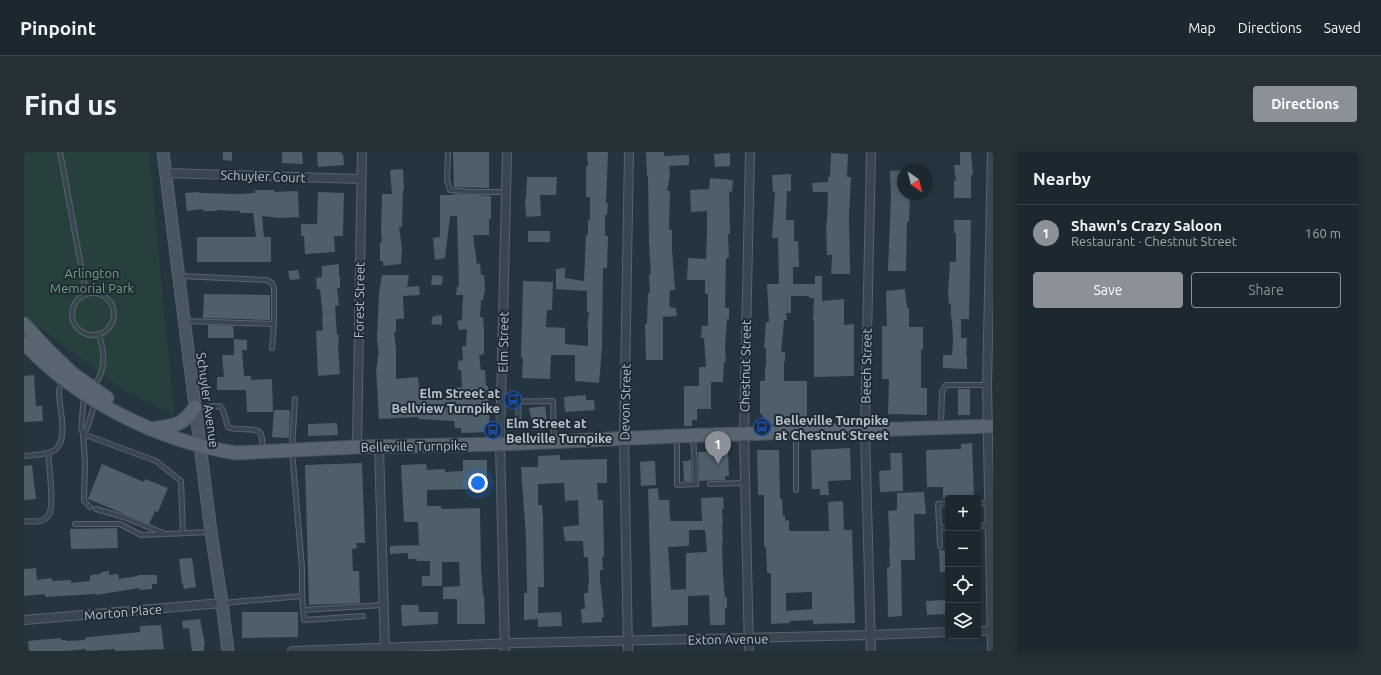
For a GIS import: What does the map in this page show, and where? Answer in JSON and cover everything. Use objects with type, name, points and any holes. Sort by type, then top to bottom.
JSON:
[{"type":"main road","name":"Schuyler Avenue","points":[[163,152],[211,532],[228,651]]},
{"type":"main road","name":"Belleville Turnpike","points":[[24,324],[91,394]]},
{"type":"main road","name":"Belleville Turnpike","points":[[24,343],[62,378],[150,429],[178,440],[236,453],[357,447],[500,444],[744,433],[990,426]]},
{"type":"main road","points":[[150,429],[181,423],[188,418],[195,407]]},
{"type":"street","name":"Forest Street","points":[[357,447],[362,152]]},
{"type":"street","name":"Elm Street","points":[[505,647],[500,444],[507,152]]},
{"type":"street","name":"Devon Street","points":[[628,651],[624,438],[629,152]]},
{"type":"street","name":"Chestnut Street","points":[[749,651],[744,433],[750,152]]},
{"type":"street","name":"Beech Street","points":[[871,152],[865,430],[871,651]]},
{"type":"street","points":[[992,152],[987,385],[990,426],[989,525],[991,545],[992,651]]},
{"type":"street","name":"Schuyler Court","points":[[165,173],[361,178]]},
{"type":"street","points":[[379,447],[385,650]]},
{"type":"street","name":"Morton Place","points":[[24,620],[222,603]]},
{"type":"street","points":[[981,631],[992,631]]},
{"type":"street","name":"Exton Avenue","points":[[292,651],[505,647],[628,641],[870,636],[945,632]]},
{"type":"lane","points":[[60,152],[86,293]]},
{"type":"lane","points":[[448,152],[448,189],[452,191],[506,192]]},
{"type":"lane","points":[[178,276],[267,280],[272,283],[274,288],[272,348]]},
{"type":"lane","points":[[86,293],[100,293],[106,296],[114,307],[114,321],[110,327],[99,334],[85,334],[78,330],[74,324],[72,309],[75,302],[86,293]]},
{"type":"lane","points":[[184,321],[274,324]]},
{"type":"lane","points":[[90,507],[84,501],[85,462],[83,434],[81,428],[91,394],[102,374],[104,352],[99,334]]},
{"type":"lane","points":[[24,456],[48,453],[60,445],[62,438],[59,391],[62,378]]},
{"type":"lane","points":[[941,428],[942,392],[946,385],[987,385]]},
{"type":"lane","points":[[83,434],[86,428],[91,394]]},
{"type":"lane","points":[[295,399],[292,450],[302,568],[304,620],[363,616]]},
{"type":"lane","points":[[518,401],[519,427]]},
{"type":"lane","points":[[501,402],[553,401],[554,441]]},
{"type":"lane","points":[[195,407],[220,406],[223,410],[228,427],[233,430],[256,430],[260,432],[262,436],[262,452]]},
{"type":"lane","points":[[796,432],[796,490]]},
{"type":"lane","points":[[83,434],[156,461],[180,481],[183,533]]},
{"type":"lane","points":[[677,436],[677,485],[696,484],[693,435]]},
{"type":"lane","points":[[24,521],[38,521],[47,518],[50,514],[51,498],[48,453]]},
{"type":"lane","points":[[710,484],[745,483]]},
{"type":"lane","points":[[940,546],[938,504],[945,504]]},
{"type":"lane","points":[[96,509],[124,517],[166,534]]},
{"type":"lane","points":[[75,524],[120,524],[141,535],[211,532]]},
{"type":"lane","points":[[981,526],[989,525]]},
{"type":"lane","points":[[939,527],[945,526]]},
{"type":"lane","points":[[222,603],[302,596]]},
{"type":"lane","points":[[303,610],[383,605]]},
{"type":"green space","name":"Arlington Memorial Park","points":[[24,152],[149,152],[174,415],[120,388],[24,316]]},
{"type":"building","points":[[223,152],[232,152],[232,161],[223,160]]},
{"type":"building","points":[[282,152],[302,152],[303,164],[282,163]]},
{"type":"building","points":[[317,152],[341,152],[341,154],[343,154],[344,165],[318,167]]},
{"type":"building","points":[[453,152],[489,152],[489,188],[454,187]]},
{"type":"building","points":[[587,152],[608,152],[606,203],[608,203],[607,215],[605,215],[605,236],[608,236],[607,268],[603,268],[602,348],[599,383],[575,381],[575,355],[551,355],[550,379],[522,378],[523,358],[521,358],[523,281],[553,282],[552,310],[547,310],[546,327],[565,328],[565,344],[588,346],[587,327],[589,312],[587,312],[587,291],[556,289],[556,269],[565,268],[565,278],[584,281],[586,235],[588,235],[588,220],[590,220],[590,197],[586,197],[586,166],[588,166]]},
{"type":"building","points":[[646,152],[664,152],[664,156],[689,155],[689,165],[669,166],[670,175],[667,191],[670,191],[669,230],[672,230],[675,290],[670,290],[669,307],[676,308],[677,316],[663,317],[663,360],[646,360],[645,324],[647,324],[648,293],[650,293],[649,274],[651,274]]},
{"type":"building","points":[[960,152],[971,152],[973,175],[971,175],[971,198],[954,198],[954,181],[956,181],[954,165],[960,165]]},
{"type":"building","points":[[730,153],[730,166],[715,167],[714,154]]},
{"type":"building","points":[[831,153],[848,154],[847,177],[851,177],[849,215],[850,274],[831,274],[832,255],[827,255],[826,223],[828,192],[813,192],[812,183],[828,182],[828,177],[830,177]]},
{"type":"building","points":[[403,169],[404,190],[402,227],[399,227],[402,248],[401,264],[383,266],[383,261],[380,261],[380,242],[382,242],[382,194],[392,194],[390,170]]},
{"type":"building","points":[[897,170],[897,200],[910,200],[909,222],[907,222],[906,271],[888,271],[891,196],[890,171]]},
{"type":"building","points":[[791,174],[791,191],[787,191],[786,220],[794,220],[794,241],[798,241],[799,267],[793,267],[793,284],[815,284],[815,276],[822,276],[822,301],[844,299],[844,325],[854,324],[854,376],[814,377],[814,298],[809,298],[809,296],[791,296],[791,313],[786,313],[787,320],[784,320],[781,352],[785,352],[784,381],[807,381],[807,424],[770,425],[760,413],[760,381],[765,381],[766,348],[764,348],[766,322],[769,322],[767,284],[779,284],[778,238],[772,238],[775,192],[773,192],[772,175]]},
{"type":"building","points":[[527,177],[557,177],[556,195],[540,195],[541,216],[526,217],[525,200]]},
{"type":"building","points":[[710,178],[733,180],[732,192],[729,191],[729,258],[726,258],[725,308],[729,308],[729,319],[727,319],[725,347],[726,362],[724,362],[723,382],[711,382],[711,409],[697,409],[697,420],[692,420],[692,426],[684,426],[684,386],[699,386],[699,367],[706,367],[704,338],[701,338],[702,326],[708,326],[708,294],[705,294],[705,280],[687,280],[688,258],[706,259],[707,232],[707,211],[691,212],[690,190],[709,189]]},
{"type":"building","points":[[255,190],[274,190],[274,192],[298,191],[299,217],[280,218],[262,216],[264,237],[271,237],[271,262],[197,262],[197,237],[256,237],[253,213],[217,210],[203,211],[203,209],[187,211],[185,193],[199,192],[240,194],[255,193]]},
{"type":"building","points":[[318,192],[344,193],[343,236],[334,236],[335,252],[305,254],[304,236],[301,236],[301,224],[317,224]]},
{"type":"building","points":[[454,194],[491,196],[489,235],[473,235],[477,264],[480,263],[481,275],[484,275],[485,289],[483,300],[481,300],[480,317],[483,317],[484,354],[479,355],[481,370],[485,370],[486,386],[488,386],[490,432],[461,433],[461,428],[455,428],[454,421],[418,419],[418,417],[379,419],[376,367],[379,354],[377,339],[379,293],[382,275],[409,275],[407,287],[419,286],[420,295],[403,296],[404,319],[396,319],[396,332],[394,332],[396,348],[396,379],[418,377],[420,397],[454,399],[453,388],[462,387],[461,370],[458,370],[458,361],[463,360],[462,346],[466,346],[467,329],[459,330],[457,321],[462,320],[463,295],[456,295],[457,286],[459,287],[457,216],[450,216],[445,258],[435,260],[433,238],[440,237],[440,195]]},
{"type":"building","points":[[954,220],[971,220],[969,319],[961,319],[961,338],[967,338],[967,369],[943,368],[943,355],[952,355],[952,319],[951,304],[949,304],[948,293],[950,262],[956,262],[956,233],[954,233]]},
{"type":"building","points":[[528,231],[550,231],[550,242],[528,242]]},
{"type":"building","points":[[339,264],[340,288],[337,288],[339,305],[335,306],[337,335],[339,335],[338,347],[340,374],[318,376],[316,331],[323,330],[323,318],[320,289],[317,289],[316,278],[322,277],[322,266]]},
{"type":"building","points":[[298,270],[300,279],[290,280],[288,271]]},
{"type":"building","points":[[432,275],[443,276],[442,285],[431,285]]},
{"type":"building","points":[[905,289],[907,308],[909,308],[909,327],[923,327],[923,350],[921,350],[921,388],[927,388],[927,415],[888,414],[889,379],[882,379],[882,326],[887,326],[886,291]]},
{"type":"building","points":[[204,294],[270,295],[270,320],[203,318]]},
{"type":"building","points":[[442,315],[442,325],[431,324],[433,316]]},
{"type":"building","points":[[208,325],[233,326],[234,338],[208,338]]},
{"type":"building","points":[[234,339],[247,340],[247,350],[242,350],[244,376],[251,376],[251,380],[272,379],[273,412],[247,412],[246,390],[217,390],[217,377],[224,377],[222,355],[234,355]]},
{"type":"building","points":[[34,375],[36,406],[42,406],[43,421],[24,422],[24,376]]},
{"type":"building","points":[[958,389],[970,389],[970,415],[958,415]]},
{"type":"building","points":[[586,395],[586,400],[594,400],[595,410],[565,412],[564,397]]},
{"type":"building","points":[[545,406],[548,426],[533,428],[529,408]]},
{"type":"building","points":[[274,410],[290,410],[289,438],[272,437]]},
{"type":"building","points":[[337,423],[338,435],[308,436],[308,424]]},
{"type":"building","points":[[972,443],[974,495],[945,495],[945,498],[943,498],[943,487],[927,487],[926,450],[961,449],[961,444]]},
{"type":"building","points":[[850,448],[851,480],[828,481],[829,495],[820,495],[820,489],[812,489],[811,450]]},
{"type":"building","points":[[757,450],[779,450],[780,499],[782,499],[783,516],[785,516],[785,521],[789,520],[789,531],[829,531],[828,502],[843,501],[844,530],[852,530],[855,623],[813,624],[813,620],[771,624],[771,573],[767,573],[766,547],[764,547],[764,495],[758,495]],"holes":[[[812,592],[812,609],[786,611],[786,593]]]},
{"type":"building","points":[[728,451],[729,476],[725,476],[725,480],[699,481],[698,452]]},
{"type":"building","points":[[890,453],[902,453],[903,491],[880,492],[879,471],[891,470]]},
{"type":"building","points":[[560,455],[560,460],[607,459],[607,483],[597,483],[598,500],[603,500],[604,557],[602,557],[603,570],[600,570],[600,580],[604,617],[602,617],[602,622],[582,623],[581,609],[585,609],[584,593],[588,593],[589,585],[588,557],[584,557],[583,541],[565,541],[563,527],[579,525],[578,500],[565,501],[564,483],[538,484],[538,505],[542,505],[543,517],[544,587],[538,587],[538,613],[561,612],[562,626],[538,627],[538,619],[524,620],[524,593],[527,593],[526,537],[521,467],[538,467],[538,456]]},
{"type":"building","points":[[463,460],[487,460],[487,484],[470,484],[470,489],[427,490],[427,506],[441,506],[441,509],[480,508],[481,568],[485,624],[457,624],[457,599],[443,599],[443,587],[460,586],[459,562],[442,562],[442,586],[422,586],[422,576],[430,576],[430,561],[408,559],[408,553],[390,554],[390,546],[419,545],[418,522],[404,522],[401,465],[426,464],[427,470],[445,469],[445,472],[463,471]]},
{"type":"building","points":[[691,460],[692,481],[684,481],[683,461]]},
{"type":"building","points":[[655,461],[656,485],[641,486],[640,462]]},
{"type":"building","points":[[362,463],[365,543],[356,543],[357,548],[352,549],[353,571],[359,571],[360,603],[309,605],[305,465]]},
{"type":"building","points":[[102,464],[144,482],[145,479],[168,488],[158,512],[155,511],[149,524],[88,499]]},
{"type":"building","points":[[32,465],[36,499],[24,500],[24,466]]},
{"type":"building","points":[[658,488],[659,500],[669,500],[670,521],[702,521],[701,498],[723,497],[723,575],[725,598],[727,597],[727,608],[725,608],[725,625],[710,625],[709,595],[688,596],[688,625],[652,627],[648,489]],"holes":[[[689,530],[705,530],[707,552],[686,553],[686,589],[671,590],[668,547],[689,546]]]},
{"type":"building","points":[[924,492],[926,514],[914,514],[915,560],[901,560],[902,616],[888,617],[887,567],[890,567],[890,547],[888,511],[897,510],[897,493]]},
{"type":"building","points":[[117,528],[118,548],[71,549],[70,529]]},
{"type":"building","points":[[939,550],[945,550],[945,572],[940,572]]},
{"type":"building","points":[[192,558],[196,587],[184,589],[179,559]]},
{"type":"building","points":[[36,568],[37,580],[51,578],[53,581],[71,580],[71,583],[90,581],[90,575],[101,574],[101,572],[109,571],[109,575],[118,574],[119,579],[138,575],[157,575],[157,584],[152,584],[152,589],[139,590],[139,588],[96,595],[45,597],[45,594],[24,596],[24,569]]},
{"type":"building","points":[[945,600],[945,614],[927,615],[926,601]]},
{"type":"building","points":[[401,605],[418,605],[419,612],[438,612],[438,624],[402,626]]},
{"type":"building","points":[[242,612],[298,612],[298,637],[242,638]]},
{"type":"building","points":[[200,619],[205,645],[204,651],[192,651],[189,628],[183,629],[182,621]]},
{"type":"building","points":[[161,625],[164,649],[115,651],[115,649],[86,651],[86,649],[66,651],[29,651],[28,641],[61,638],[61,640],[66,641],[85,640],[85,638],[90,637],[140,632],[140,626]]},
{"type":"place","name":"Elm Street at Bellview Turnpike","points":[[513,400]]},
{"type":"place","name":"Belleville Turnpike at Chestnut Street","points":[[762,427]]},
{"type":"place","name":"Elm Street at Bellville Turnpike","points":[[493,430]]},
{"type":"place","name":"Shawn's Crazy Saloon","points":[[718,464]]}]
